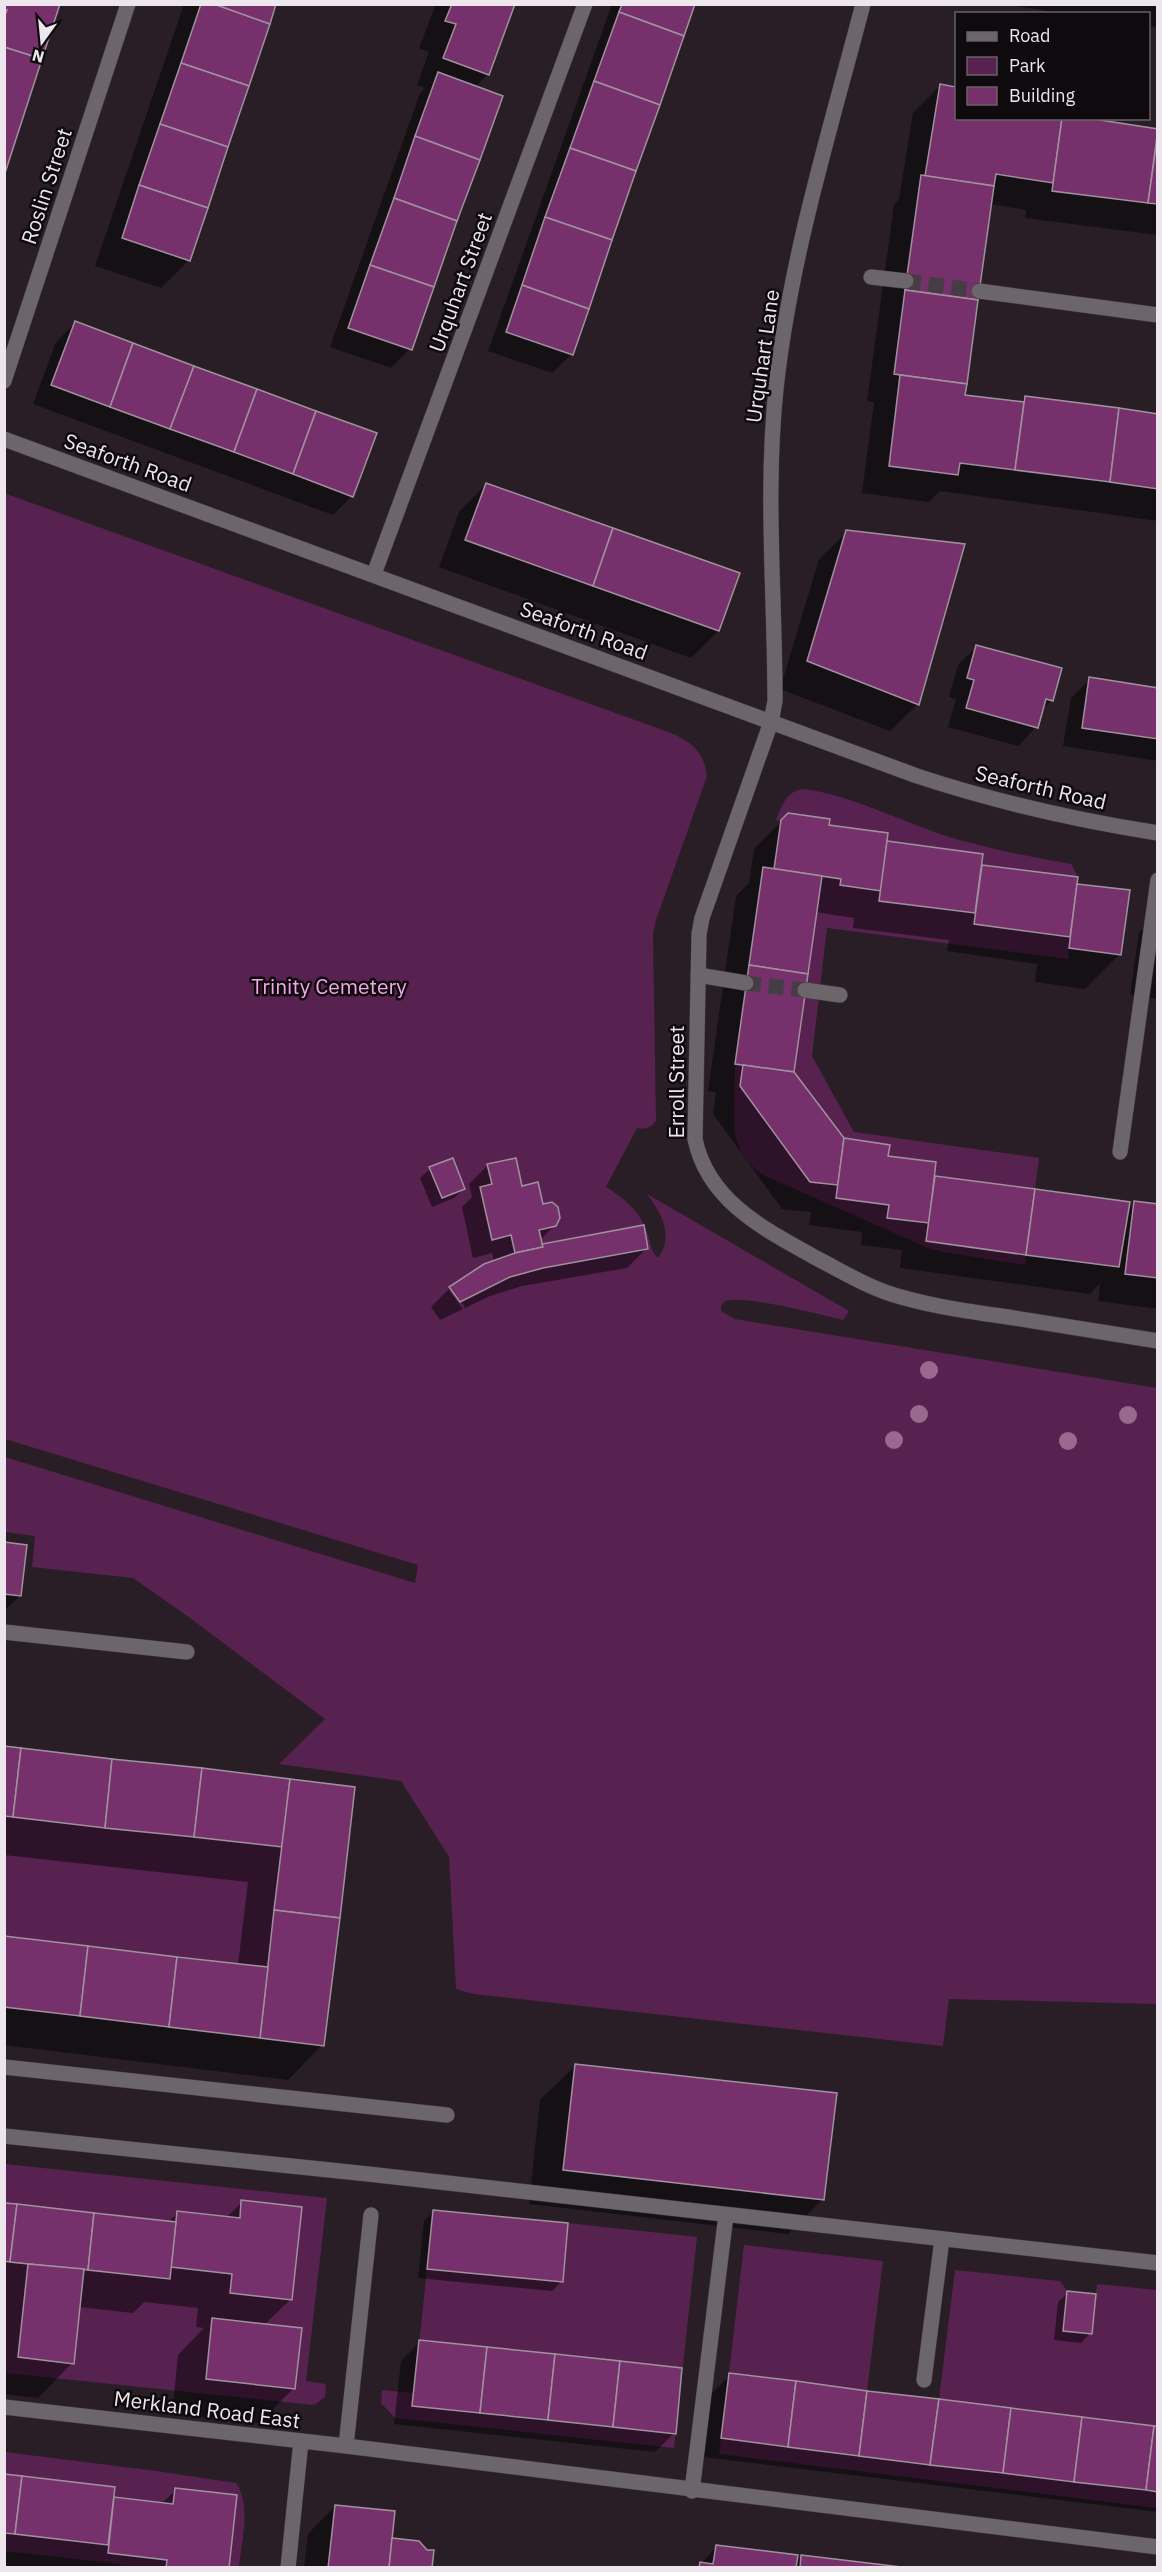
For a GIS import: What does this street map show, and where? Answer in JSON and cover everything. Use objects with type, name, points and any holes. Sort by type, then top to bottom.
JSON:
[{"type":"street","name":"Roslin Street","points":[[4,381],[128,4]]},
{"type":"street","name":"Urquhart Street","points":[[374,574],[585,4]]},
{"type":"street","name":"Urquhart Lane","points":[[771,722],[775,701],[771,487],[776,388],[806,223],[862,4]]},
{"type":"street","points":[[871,278],[906,281]]},
{"type":"street","points":[[979,291],[1158,315]]},
{"type":"street","name":"Seaforth Road","points":[[4,439],[952,788],[1073,819],[1158,833]]},
{"type":"street","name":"Erroll Street","points":[[771,722],[702,918],[699,934],[695,1139],[706,1173],[718,1190],[739,1210],[767,1231],[854,1278],[898,1297],[939,1306],[1158,1341]]},
{"type":"street","points":[[1120,1152],[1158,880]]},
{"type":"street","points":[[698,975],[746,983]]},
{"type":"street","points":[[806,990],[840,995]]},
{"type":"street","points":[[4,1632],[187,1652]]},
{"type":"street","points":[[4,2067],[447,2115]]},
{"type":"street","points":[[4,2136],[1158,2263]]},
{"type":"street","points":[[346,2446],[371,2215]]},
{"type":"street","points":[[692,2491],[726,2215]]},
{"type":"street","points":[[924,2380],[942,2239]]},
{"type":"street","name":"Merkland Road East","points":[[4,2407],[346,2446],[692,2491],[1158,2547]]},
{"type":"street","points":[[288,2568],[301,2441]]},
{"type":"green space","name":"Trinity Cemetery","points":[[4,493],[671,733],[691,744],[700,754],[707,776],[653,934],[656,1121],[648,1128],[637,1128],[606,1187],[636,1211],[658,1258],[663,1249],[666,1233],[661,1217],[647,1194],[849,1311],[843,1320],[766,1303],[725,1301],[721,1306],[721,1311],[735,1319],[1157,1388],[1157,2004],[949,1999],[943,2046],[473,1994],[456,1989],[449,1857],[401,1781],[279,1764],[325,1719],[133,1578],[32,1567],[35,1536],[5,1532],[5,1457],[415,1583],[418,1565],[5,1439]]},
{"type":"green space","points":[[804,789],[838,796],[956,839],[1071,864],[1078,877],[1068,959],[827,928],[812,1056],[854,1132],[1039,1158],[1025,1265],[928,1248],[770,1178],[757,1171],[740,1150],[734,1131],[735,1064],[763,867],[774,868],[781,821],[776,820],[783,804],[793,792]]},
{"type":"green space","points":[[5,1816],[282,1847],[268,1967],[5,1936]]},
{"type":"green space","points":[[5,2164],[327,2198],[306,2381],[326,2384],[325,2397],[314,2405],[5,2373]]},
{"type":"green space","points":[[568,2223],[697,2237],[674,2448],[395,2418],[381,2403],[382,2390],[414,2393],[427,2269],[563,2282]]},
{"type":"green space","points":[[744,2245],[883,2261],[867,2391],[729,2373]]},
{"type":"green space","points":[[955,2270],[1060,2281],[1067,2291],[1096,2294],[1097,2284],[1157,2290],[1157,2426],[939,2399]]},
{"type":"green space","points":[[721,2438],[1157,2492],[1157,2508],[719,2454]]},
{"type":"green space","points":[[5,2452],[236,2483],[244,2502],[245,2513],[239,2567],[121,2567],[121,2564],[5,2551]]},
{"type":"building","points":[[4,4],[60,4],[42,59],[4,47],[4,18],[7,10],[4,9]]},
{"type":"building","points":[[201,4],[214,4],[270,24],[249,86],[181,63]]},
{"type":"building","points":[[214,4],[276,4],[270,24]]},
{"type":"building","points":[[452,4],[515,4],[489,75],[443,58],[456,24],[445,21]]},
{"type":"building","points":[[622,4],[695,4],[684,36],[619,12]]},
{"type":"building","points":[[619,12],[684,36],[660,105],[594,81]]},
{"type":"building","points":[[4,47],[42,59],[5,173],[4,172]]},
{"type":"building","points":[[181,63],[249,86],[228,147],[160,124]]},
{"type":"building","points":[[438,72],[503,96],[480,160],[415,136]]},
{"type":"building","points":[[594,81],[660,105],[636,171],[570,148]]},
{"type":"building","points":[[940,84],[955,87],[955,120],[1062,120],[1053,183],[996,174],[994,186],[925,176]]},
{"type":"building","points":[[1062,120],[1100,120],[1158,129],[1148,203],[1052,191]]},
{"type":"building","points":[[160,124],[228,147],[208,208],[139,185]]},
{"type":"building","points":[[1158,133],[1158,204],[1148,203]]},
{"type":"building","points":[[415,136],[480,160],[457,221],[394,198]]},
{"type":"building","points":[[570,148],[636,171],[612,240],[545,217]]},
{"type":"building","points":[[921,175],[994,186],[978,300],[905,290]]},
{"type":"building","points":[[139,185],[208,208],[190,261],[122,238]]},
{"type":"building","points":[[394,198],[457,221],[434,287],[370,265]]},
{"type":"building","points":[[545,217],[612,240],[589,309],[522,285]]},
{"type":"building","points":[[370,265],[434,287],[412,350],[348,328]]},
{"type":"building","points":[[522,285],[589,309],[573,355],[506,332]]},
{"type":"building","points":[[905,290],[978,300],[967,384],[894,374]]},
{"type":"building","points":[[75,321],[133,343],[110,407],[51,385]]},
{"type":"building","points":[[133,343],[194,366],[170,429],[110,407]]},
{"type":"building","points":[[194,366],[257,389],[234,452],[170,429]]},
{"type":"building","points":[[900,375],[967,384],[965,395],[1024,402],[1015,470],[960,463],[958,475],[889,466]]},
{"type":"building","points":[[257,389],[316,411],[293,474],[234,452]]},
{"type":"building","points":[[1025,396],[1119,408],[1110,482],[1015,470]]},
{"type":"building","points":[[1119,408],[1158,414],[1158,489],[1110,482]]},
{"type":"building","points":[[316,411],[377,433],[353,497],[293,474]]},
{"type":"building","points":[[486,483],[613,528],[593,586],[465,540]]},
{"type":"building","points":[[613,528],[740,573],[719,631],[593,586]]},
{"type":"building","points":[[846,530],[965,544],[919,705],[807,661]]},
{"type":"building","points":[[976,645],[1062,668],[1053,701],[1046,699],[1038,728],[966,708],[974,680],[967,678]]},
{"type":"building","points":[[1089,677],[1158,688],[1158,739],[1082,728]]},
{"type":"building","points":[[788,813],[830,819],[829,825],[888,833],[881,891],[840,885],[841,879],[774,869],[781,820]]},
{"type":"building","points":[[887,841],[983,854],[975,913],[879,901]]},
{"type":"building","points":[[982,865],[1078,877],[1070,937],[974,924]]},
{"type":"building","points":[[763,867],[822,876],[808,974],[749,965]]},
{"type":"building","points":[[1077,884],[1130,890],[1121,955],[1069,948]]},
{"type":"building","points":[[749,965],[808,974],[794,1072],[735,1064]]},
{"type":"building","points":[[743,1065],[794,1072],[844,1138],[838,1185],[810,1182],[740,1086]]},
{"type":"building","points":[[844,1138],[890,1145],[888,1156],[936,1162],[929,1223],[887,1218],[889,1205],[836,1198]]},
{"type":"building","points":[[453,1158],[465,1189],[442,1198],[429,1167]]},
{"type":"building","points":[[516,1158],[522,1186],[538,1182],[543,1204],[552,1202],[558,1207],[560,1218],[556,1226],[539,1230],[543,1247],[515,1253],[511,1235],[492,1240],[480,1187],[492,1184],[487,1164]]},
{"type":"building","points":[[935,1176],[1035,1189],[1026,1255],[926,1241]]},
{"type":"building","points":[[1035,1189],[1130,1202],[1119,1267],[1026,1255]]},
{"type":"building","points":[[1134,1201],[1158,1204],[1158,1278],[1125,1274]]},
{"type":"building","points":[[644,1225],[648,1249],[543,1268],[510,1277],[460,1302],[449,1287],[484,1264],[515,1253],[543,1247],[542,1244]]},
{"type":"building","points":[[4,1542],[27,1545],[21,1596],[4,1594]]},
{"type":"building","points":[[4,1746],[21,1748],[13,1817],[4,1816]]},
{"type":"building","points":[[21,1748],[112,1759],[105,1828],[13,1817]]},
{"type":"building","points":[[112,1759],[202,1768],[194,1837],[105,1828]]},
{"type":"building","points":[[202,1768],[290,1779],[282,1847],[194,1837]]},
{"type":"building","points":[[290,1779],[355,1787],[340,1918],[274,1910]]},
{"type":"building","points":[[274,1910],[340,1918],[324,2046],[260,2038]]},
{"type":"building","points":[[4,1936],[88,1946],[80,2016],[4,2007]]},
{"type":"building","points":[[88,1946],[177,1957],[169,2027],[80,2016]]},
{"type":"building","points":[[177,1957],[268,1967],[260,2038],[169,2027]]},
{"type":"building","points":[[575,2064],[837,2093],[824,2200],[563,2170]]},
{"type":"building","points":[[241,2200],[302,2207],[292,2300],[230,2293],[232,2274],[171,2267],[177,2211],[240,2218]]},
{"type":"building","points":[[4,2203],[17,2204],[10,2262],[4,2261]]},
{"type":"building","points":[[17,2204],[94,2213],[88,2270],[10,2262]]},
{"type":"building","points":[[433,2210],[568,2223],[563,2282],[427,2269]]},
{"type":"building","points":[[94,2213],[176,2222],[170,2279],[88,2270]]},
{"type":"building","points":[[28,2264],[84,2269],[74,2364],[18,2357]]},
{"type":"building","points":[[1067,2291],[1096,2294],[1092,2334],[1063,2331]]},
{"type":"building","points":[[212,2318],[302,2328],[295,2389],[206,2379]]},
{"type":"building","points":[[419,2340],[487,2347],[480,2413],[412,2406]]},
{"type":"building","points":[[487,2347],[555,2354],[548,2420],[480,2413]]},
{"type":"building","points":[[555,2354],[620,2361],[613,2427],[548,2420]]},
{"type":"building","points":[[620,2361],[682,2368],[676,2434],[613,2427]]},
{"type":"building","points":[[729,2373],[796,2381],[788,2447],[721,2438]]},
{"type":"building","points":[[796,2381],[867,2391],[859,2456],[788,2447]]},
{"type":"building","points":[[867,2391],[939,2399],[930,2465],[859,2456]]},
{"type":"building","points":[[939,2399],[1011,2408],[1003,2473],[930,2465]]},
{"type":"building","points":[[1011,2408],[1082,2417],[1074,2482],[1003,2473]]},
{"type":"building","points":[[1082,2417],[1154,2426],[1146,2490],[1074,2482]]},
{"type":"building","points":[[1154,2426],[1158,2426],[1158,2492],[1146,2490]]},
{"type":"building","points":[[4,2474],[22,2476],[15,2534],[4,2533]]},
{"type":"building","points":[[22,2476],[115,2487],[108,2545],[15,2534]]},
{"type":"building","points":[[175,2488],[237,2495],[229,2568],[166,2568],[167,2560],[108,2553],[114,2497],[173,2504]]},
{"type":"building","points":[[335,2505],[395,2511],[389,2568],[328,2568]]},
{"type":"building","points":[[392,2538],[419,2541],[427,2550],[434,2550],[432,2568],[389,2568]]},
{"type":"building","points":[[716,2545],[798,2555],[796,2568],[699,2568],[700,2562],[713,2564]]},
{"type":"building","points":[[801,2555],[910,2568],[800,2568]]},
{"type":"tunnel","points":[[906,281],[979,291]]},
{"type":"tunnel","points":[[746,983],[805,990]]}]
